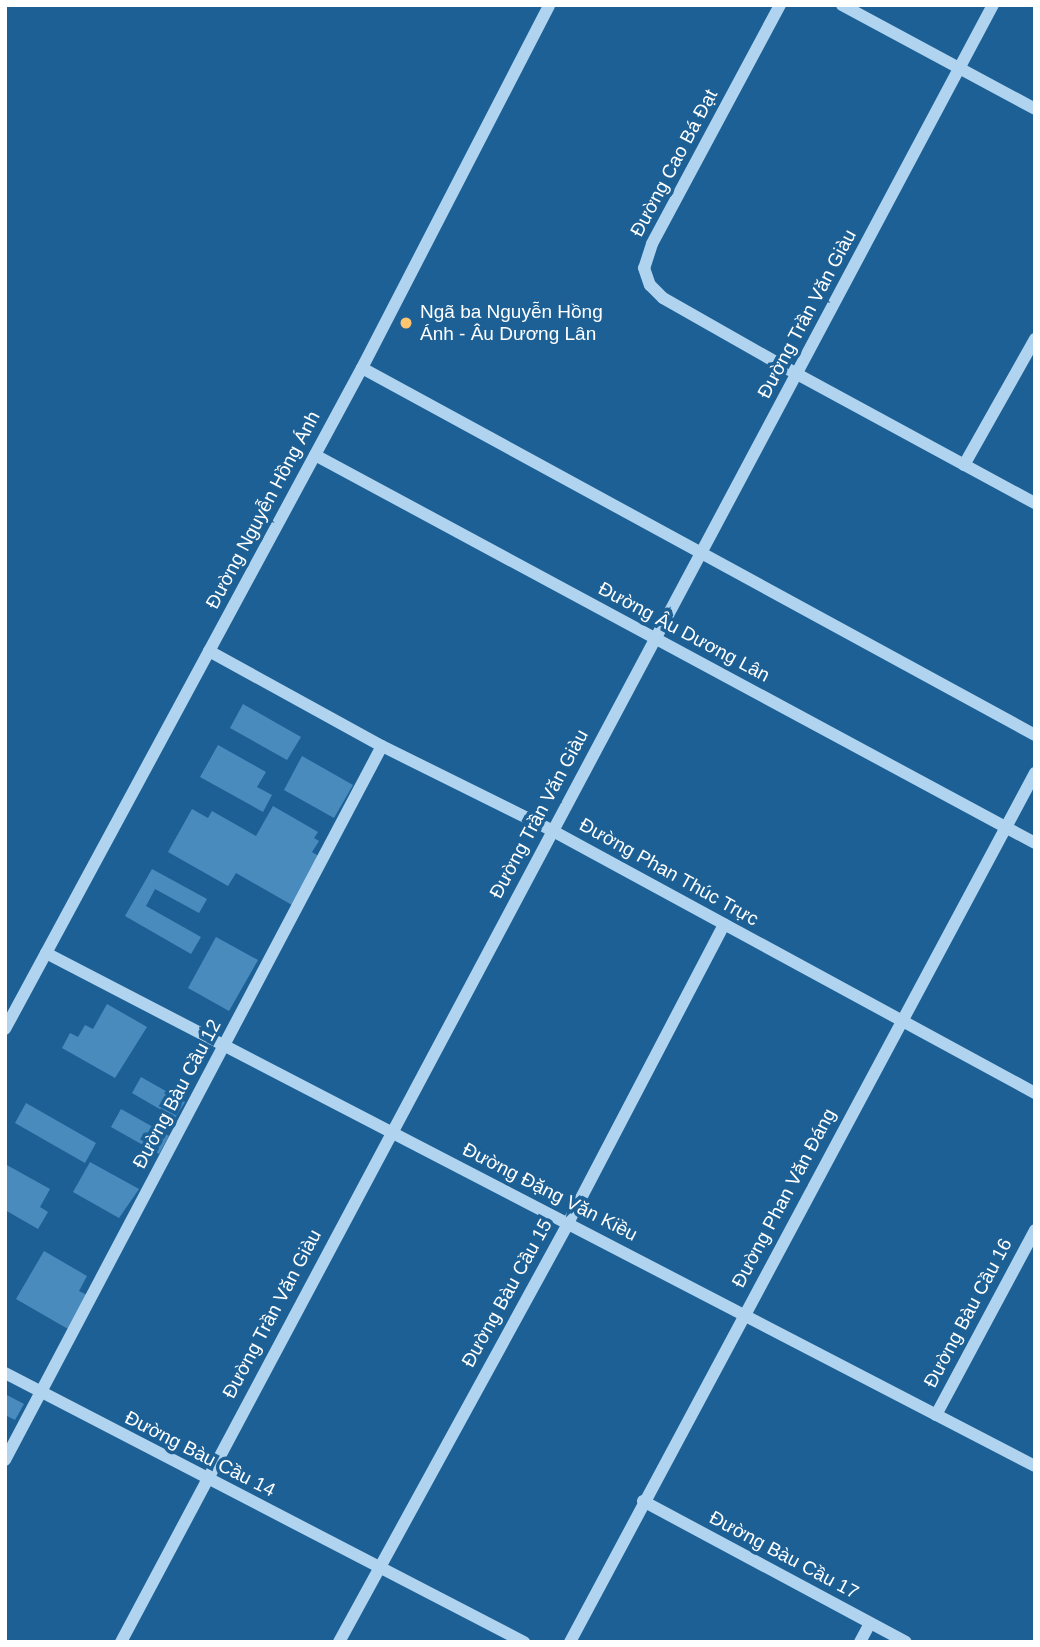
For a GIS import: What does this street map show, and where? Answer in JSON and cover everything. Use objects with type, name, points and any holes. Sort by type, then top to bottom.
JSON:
[{"type":"street","name":"Đường Nguyễn Hồng Ánh","points":[[5,1029],[362,368],[549,5]]},
{"type":"street","name":"Đường Cao Bá Đạt","points":[[780,5],[652,244],[644,268],[650,285],[663,298],[797,374],[1035,503]]},
{"type":"street","points":[[842,5],[1035,109]]},
{"type":"street","name":"Đường Trần Văn Giàu","points":[[121,1642],[390,1131],[993,5]]},
{"type":"street","points":[[964,465],[1035,338]]},
{"type":"street","points":[[362,368],[1035,735]]},
{"type":"street","name":"Đường Âu Dương Lân","points":[[315,455],[1035,843]]},
{"type":"street","name":"Đường Phan Thúc Trực","points":[[209,651],[383,746],[553,831],[1035,1093]]},
{"type":"street","name":"Đường Bàu Cầu 12","points":[[5,1460],[383,746]]},
{"type":"street","name":"Đường Phan Văn Đáng","points":[[570,1642],[900,1020],[1035,773]]},
{"type":"street","name":"Đường Bàu Cầu 15","points":[[339,1642],[568,1223],[724,924]]},
{"type":"street","name":"Đường Đặng Văn Kiều","points":[[46,953],[1035,1466]]},
{"type":"street","name":"Đường Bàu Cầu 16","points":[[936,1415],[1035,1230]]},
{"type":"street","name":"Đường Bàu Cầu 14","points":[[5,1373],[524,1642]]},
{"type":"street","name":"Đường Bàu Cầu 17","points":[[643,1502],[906,1642]]},
{"type":"street","points":[[860,1642],[870,1623]]},
{"type":"building","points":[[243,704],[301,737],[287,760],[230,728]]},
{"type":"building","points":[[218,745],[266,772],[257,787],[272,795],[263,812],[200,777]]},
{"type":"building","points":[[302,756],[353,785],[334,818],[284,790]]},
{"type":"building","points":[[273,806],[318,832],[314,838],[319,841],[312,852],[320,857],[292,905],[236,873],[228,886],[168,852],[192,809],[208,818],[212,811],[256,836]]},
{"type":"building","points":[[152,869],[207,899],[199,913],[155,889],[146,906],[201,937],[191,954],[125,916]]},
{"type":"building","points":[[216,937],[258,960],[229,1011],[188,988]]},
{"type":"building","points":[[107,1004],[147,1027],[115,1078],[62,1048],[70,1033],[78,1037],[85,1025],[93,1029]]},
{"type":"building","points":[[141,1077],[185,1102],[175,1118],[132,1093]]},
{"type":"building","points":[[26,1103],[96,1143],[85,1163],[15,1123]]},
{"type":"building","points":[[121,1109],[169,1136],[159,1154],[111,1127]]},
{"type":"building","points":[[90,1162],[139,1189],[119,1218],[73,1192]]},
{"type":"building","points":[[5,1164],[50,1189],[40,1207],[48,1212],[38,1229],[5,1210]]},
{"type":"building","points":[[44,1251],[87,1276],[79,1291],[87,1295],[68,1329],[16,1299]]},
{"type":"building","points":[[5,1394],[24,1404],[15,1420],[5,1415]]},
{"type":"place","name":"Ngã ba Nguyễn Hồng Ánh - Âu Dương Lân","points":[[406,323]]}]
